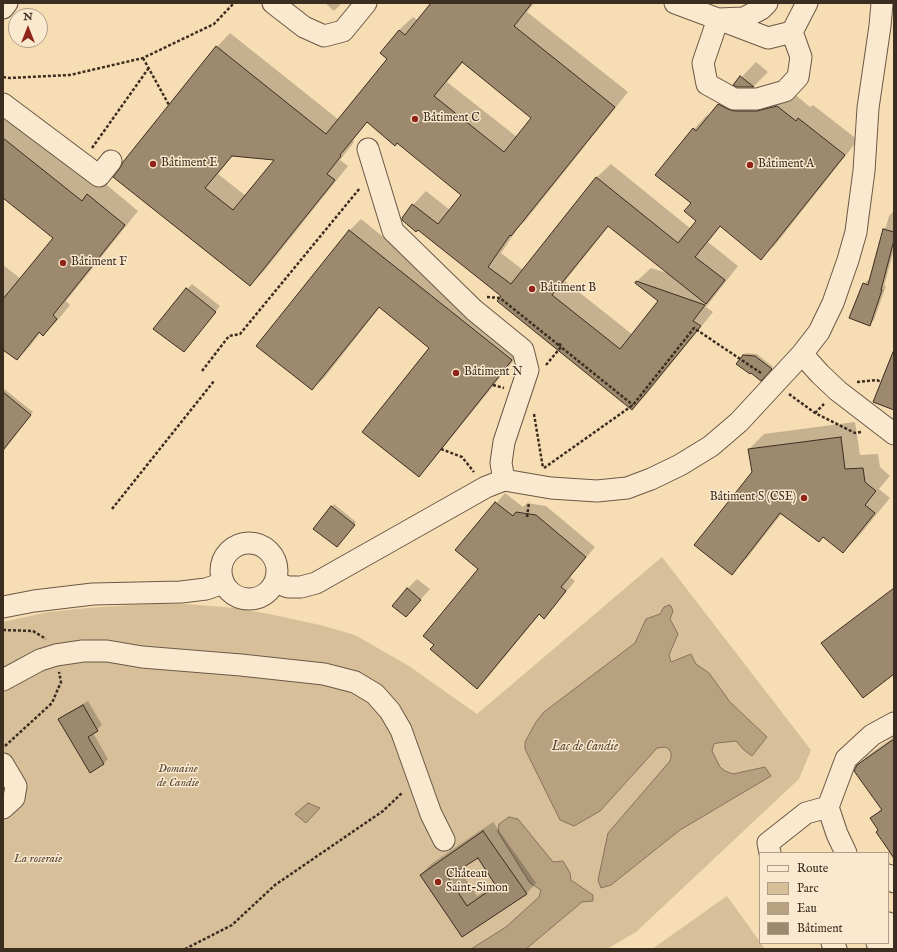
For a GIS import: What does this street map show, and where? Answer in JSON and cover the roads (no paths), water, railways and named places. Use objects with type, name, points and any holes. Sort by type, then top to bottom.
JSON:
[{"type":"lane","points":[[3,8],[7,3]]},
{"type":"lane","points":[[273,3],[304,27],[324,36],[342,31],[366,3]]},
{"type":"lane","points":[[675,3],[768,38],[792,32]]},
{"type":"lane","points":[[718,19],[744,18],[761,9],[767,3]]},
{"type":"lane","points":[[718,19],[702,63],[707,84],[734,99],[756,99],[785,91],[798,77],[801,57],[792,32],[807,3]]},
{"type":"lane","points":[[276,582],[288,587],[301,587],[316,583],[486,487],[504,480],[550,488],[596,491],[627,488],[651,479],[680,465],[711,446],[739,422],[802,354],[819,332],[833,302],[848,260],[856,232],[864,171],[868,108],[882,3]]},
{"type":"lane","points":[[3,104],[99,176],[112,161]]},
{"type":"lane","points":[[368,149],[393,231],[474,310],[523,350],[528,370],[504,442],[500,463],[504,480]]},
{"type":"lane","points":[[802,354],[838,391],[886,428]]},
{"type":"lane","points":[[248,542],[262,545],[271,552],[277,566],[276,582],[269,592],[256,599],[240,598],[229,592],[223,583],[220,569],[224,556],[234,546],[248,542]]},
{"type":"lane","points":[[3,607],[34,601],[93,594],[180,592],[206,589],[223,583]]},
{"type":"lane","points":[[3,680],[40,660],[56,655],[83,651],[107,651],[142,657],[241,665],[324,674],[355,682],[375,694],[390,711],[401,730],[432,814],[444,840]]},
{"type":"lane","points":[[846,852],[837,834],[828,807],[846,759],[872,735],[894,722]]},
{"type":"lane","points":[[3,764],[16,786],[14,798],[3,808]]},
{"type":"lane","points":[[770,852],[768,843],[806,813],[828,807]]},
{"type":"lane","points":[[883,944],[894,946]]},
{"type":"water","name":"Lac de Candie","points":[[669,605],[673,611],[670,619],[678,634],[669,655],[671,662],[691,654],[696,664],[709,673],[730,702],[767,737],[752,756],[736,741],[714,744],[712,751],[720,767],[733,774],[765,767],[771,776],[680,830],[611,885],[601,888],[598,880],[608,833],[670,761],[671,753],[669,749],[665,747],[657,748],[600,811],[574,826],[560,820],[525,749],[525,742],[536,722],[544,712],[635,643],[646,619],[660,614],[664,607]]},
{"type":"water","points":[[308,803],[320,808],[306,823],[295,814]]},
{"type":"water","points":[[509,817],[518,819],[553,862],[563,861],[570,873],[571,880],[593,895],[593,901],[582,902],[526,949],[471,949],[506,927],[539,897],[541,890],[530,883],[498,832],[499,824]]},
{"type":"place","name":"Bâtiment C","points":[[415,119]]},
{"type":"place","name":"Bâtiment E","points":[[153,164]]},
{"type":"place","name":"Bâtiment A","points":[[750,165]]},
{"type":"place","name":"Bâtiment F","points":[[63,263]]},
{"type":"place","name":"Bâtiment B","points":[[532,289]]},
{"type":"place","name":"Bâtiment N","points":[[456,373]]},
{"type":"place","name":"Bâtiment S (CSE)","points":[[804,498]]},
{"type":"place","name":"Château Saint-Simon","points":[[438,882]]},
{"type":"park label","name":"Domaine de Candie","points":[[178,777]]},
{"type":"park label","name":"La roseraie","points":[[38,860]]}]
